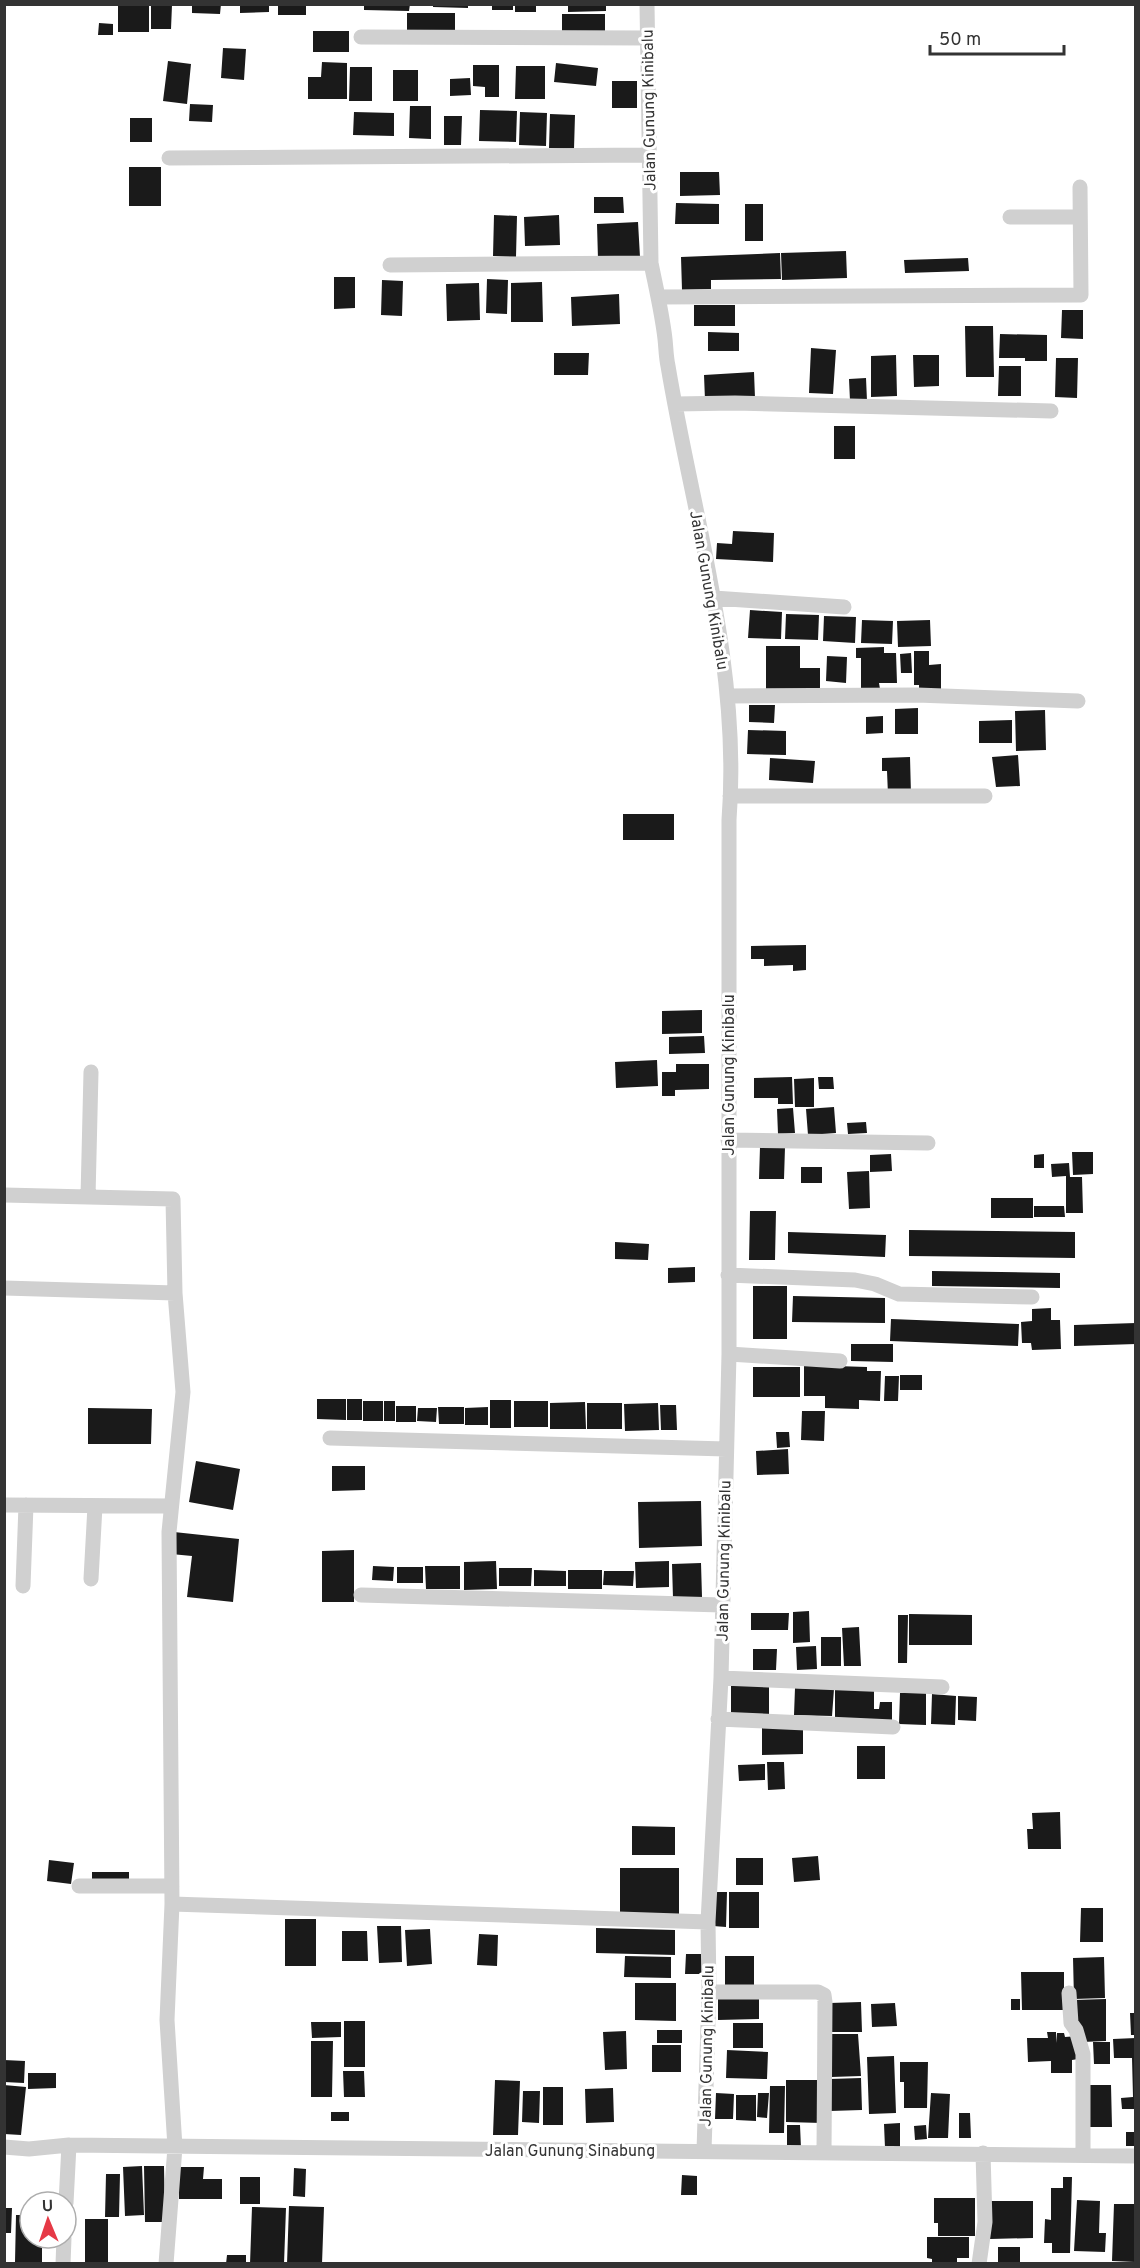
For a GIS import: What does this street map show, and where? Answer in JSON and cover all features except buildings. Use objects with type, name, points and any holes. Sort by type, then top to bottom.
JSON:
[{"type":"street","name":"Jalan Gunung Kinibalu","points":[[647,4],[651,263],[668,365],[714,598],[728,696],[730,796],[729,1354],[721,1678],[708,1922],[709,1992],[704,2151]]},
{"type":"street","points":[[361,37],[647,38]]},
{"type":"street","points":[[169,158],[649,155]]},
{"type":"street","points":[[658,297],[1080,295],[1080,187]]},
{"type":"street","points":[[1010,217],[1080,217]]},
{"type":"street","points":[[390,266],[651,263]]},
{"type":"street","points":[[676,404],[735,403],[1051,411]]},
{"type":"street","points":[[714,598],[844,607]]},
{"type":"street","points":[[728,696],[917,695],[1078,701]]},
{"type":"street","points":[[730,796],[985,796]]},
{"type":"street","points":[[88,1197],[92,1072]]},
{"type":"street","points":[[728,1140],[928,1143]]},
{"type":"street","points":[[4,1195],[173,1199],[175,1293],[183,1392],[168,1532],[172,1904],[167,2019],[175,2147],[166,2264]]},
{"type":"street","points":[[728,1275],[855,1280],[875,1284],[899,1294],[1032,1297]]},
{"type":"street","points":[[4,1287],[175,1293]]},
{"type":"street","points":[[729,1354],[840,1360]]},
{"type":"street","points":[[330,1438],[726,1449]]},
{"type":"street","points":[[4,1505],[171,1506]]},
{"type":"street","points":[[23,1586],[26,1505]]},
{"type":"street","points":[[91,1579],[95,1506]]},
{"type":"street","points":[[361,1595],[722,1605]]},
{"type":"street","points":[[721,1678],[942,1687]]},
{"type":"street","points":[[718,1719],[893,1728]]},
{"type":"street","points":[[80,1886],[172,1886]]},
{"type":"street","points":[[172,1904],[708,1922]]},
{"type":"street","points":[[709,1992],[818,1992],[824,1995],[824,2153]]},
{"type":"street","points":[[1069,1993],[1071,2023],[1076,2030],[1083,2054],[1083,2155]]},
{"type":"street","points":[[67,2190],[69,2145]]},
{"type":"street","name":"Jalan Gunung Sinabung","points":[[4,2147],[29,2149],[69,2145],[1136,2156]]},
{"type":"street","points":[[979,2264],[985,2222],[983,2153]]}]
